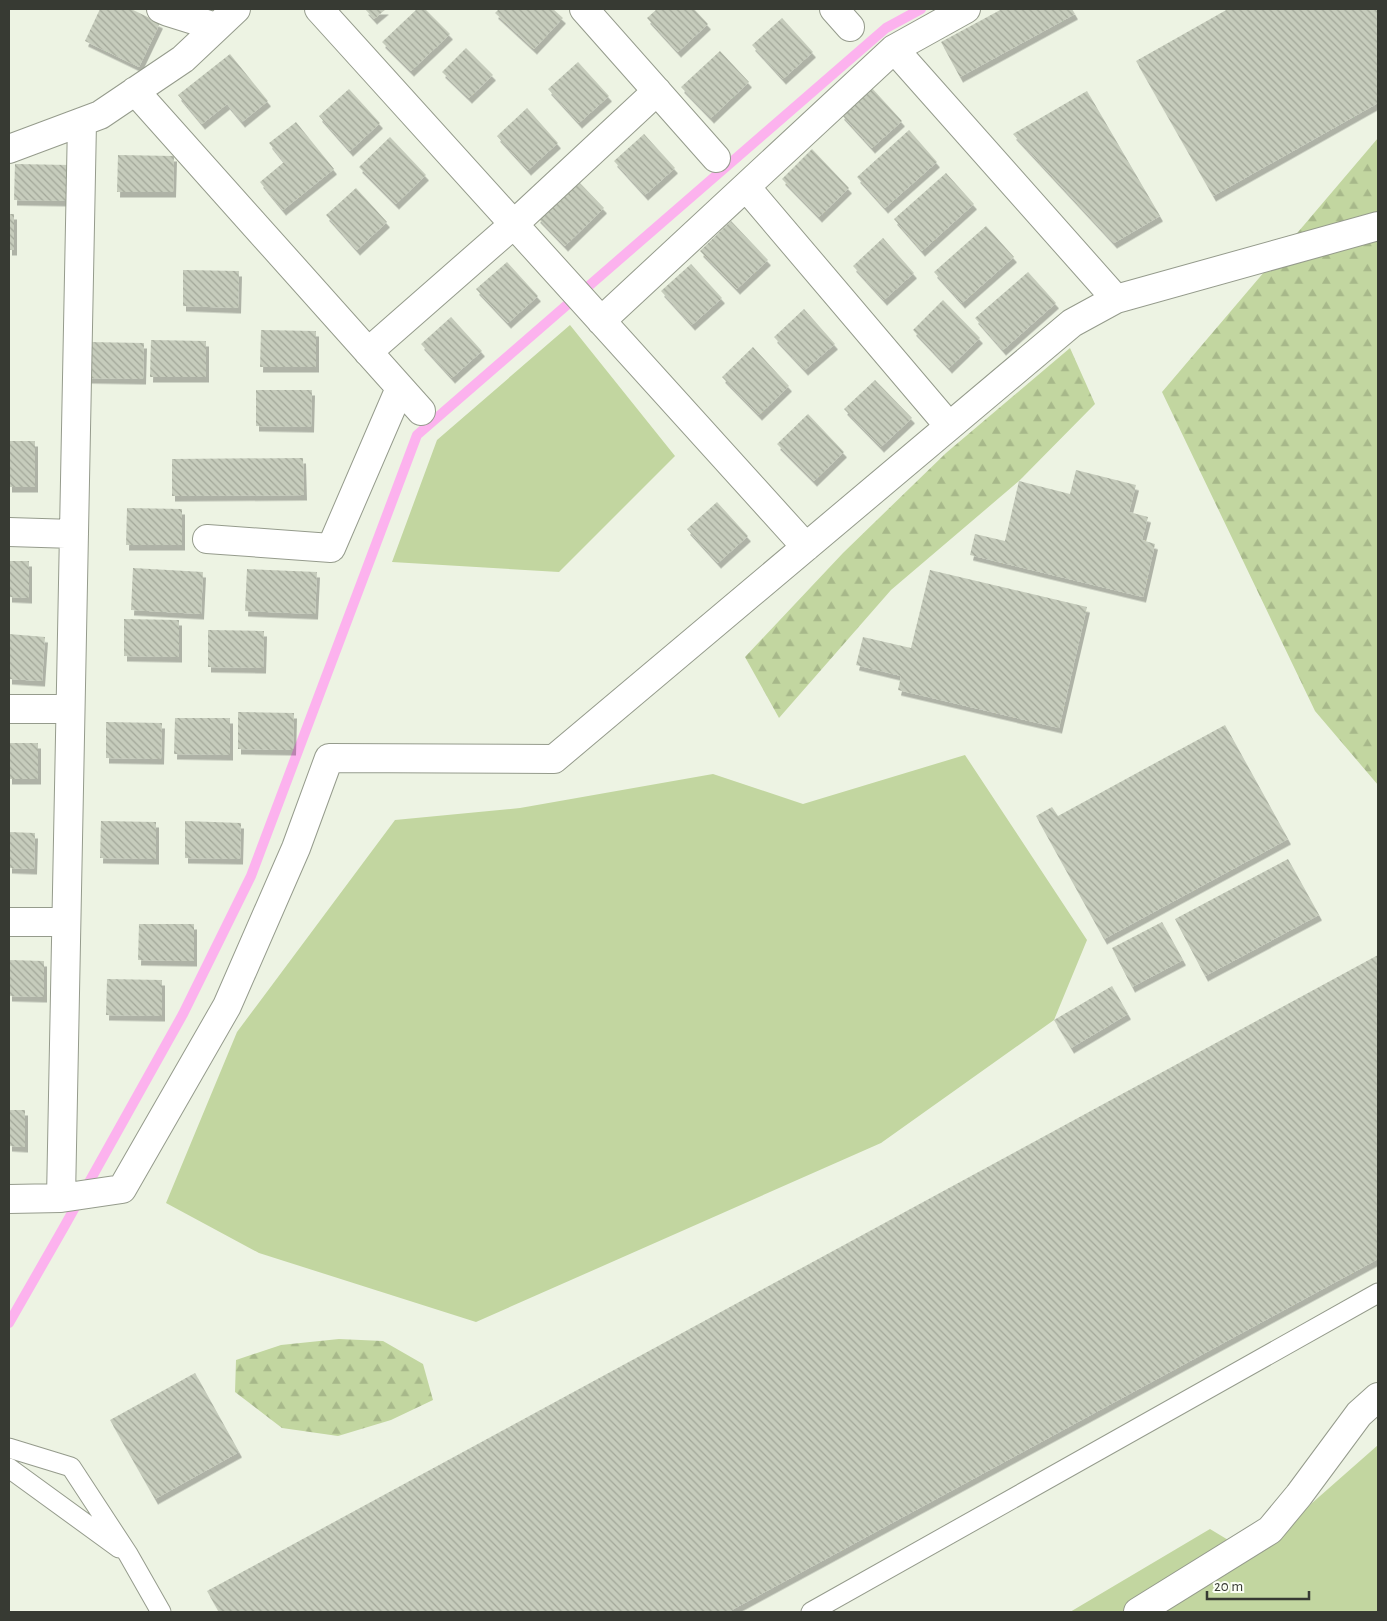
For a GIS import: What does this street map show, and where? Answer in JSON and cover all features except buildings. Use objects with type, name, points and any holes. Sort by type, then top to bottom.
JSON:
[{"type":"street","points":[[161,9],[216,27]]},
{"type":"street","points":[[9,149],[100,115],[183,59],[236,9]]},
{"type":"street","points":[[320,9],[806,548]]},
{"type":"street","points":[[584,9],[716,158]]},
{"type":"street","points":[[601,321],[894,49],[966,9]]},
{"type":"street","points":[[894,49],[1116,299]]},
{"type":"street","points":[[135,91],[421,411]]},
{"type":"street","points":[[368,352],[514,224],[656,91]]},
{"type":"street","points":[[60,1198],[82,122]]},
{"type":"street","points":[[746,187],[950,426]]},
{"type":"street","points":[[9,1199],[60,1198],[122,1189],[227,1006],[296,848],[329,758],[554,760],[1072,324],[1116,299],[1378,226]]},
{"type":"street","points":[[207,539],[332,548],[400,388]]},
{"type":"street","points":[[9,532],[74,534]]},
{"type":"street","points":[[9,709],[70,708]]},
{"type":"street","points":[[9,922],[66,922]]},
{"type":"street","points":[[1138,1612],[1270,1530],[1299,1495],[1359,1414],[1378,1397]]},
{"type":"lane","points":[[811,1612],[1378,1293]]},
{"type":"lane","points":[[9,1448],[71,1467],[128,1554],[161,1612]]},
{"type":"lane","points":[[9,1468],[128,1554]]},
{"type":"green space","points":[[1378,138],[1378,785],[1315,711],[1162,392]]},
{"type":"green space","points":[[570,325],[675,456],[559,572],[392,562],[437,440]]},
{"type":"green space","points":[[1070,348],[1095,404],[1019,481],[891,590],[779,718],[745,657],[843,553],[946,453]]},
{"type":"green space","points":[[965,755],[1087,940],[1054,1020],[881,1143],[476,1322],[259,1253],[166,1203],[237,1032],[395,820],[520,808],[713,774],[803,804]]},
{"type":"green space","points":[[339,1339],[383,1341],[423,1364],[433,1400],[391,1420],[338,1436],[282,1428],[235,1392],[236,1360],[281,1345]]},
{"type":"green space","points":[[1378,1445],[1378,1612],[1070,1612],[1210,1529],[1253,1555]]},
{"type":"waterway","points":[[9,1323],[183,1014],[251,876],[417,435],[886,28],[921,9]]}]
